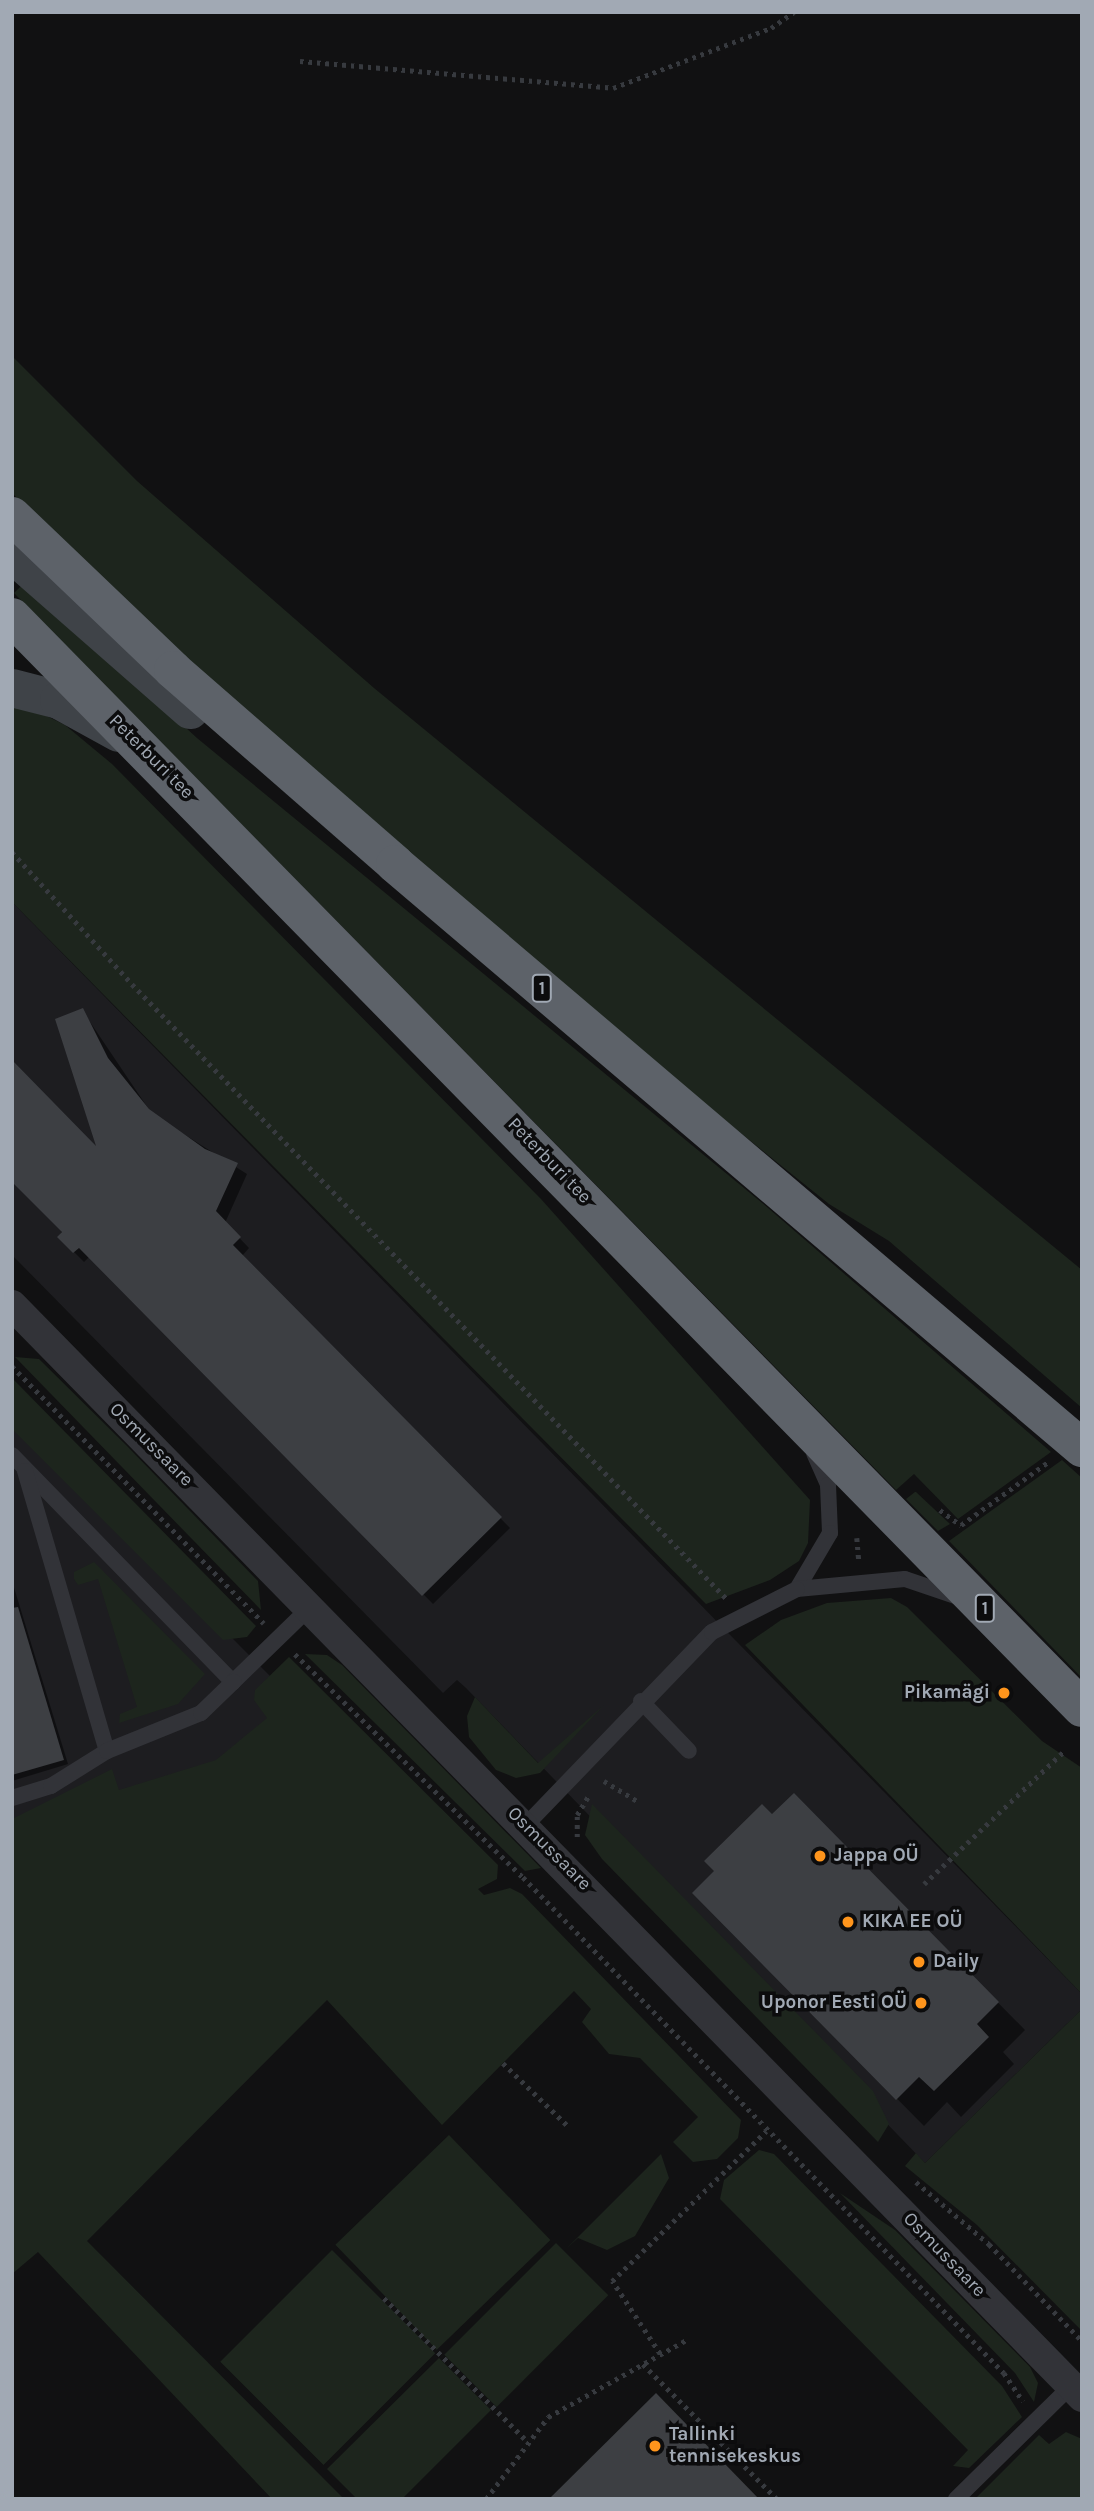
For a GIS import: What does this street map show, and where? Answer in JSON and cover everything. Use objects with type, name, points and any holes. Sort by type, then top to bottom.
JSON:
[{"type":"highway","name":"1","points":[[12,516],[173,670],[1071,1450]]},
{"type":"highway","name":"Peterburi tee","points":[[12,618],[1082,1708]]},
{"type":"main road","points":[[12,554],[251,763],[395,864]]},
{"type":"main road","points":[[12,688],[60,700],[136,742]]},
{"type":"street","name":"Osmussaare","points":[[15,1312],[526,1825],[1076,2391]]},
{"type":"lane","points":[[760,1377],[820,1461],[828,1485],[830,1533],[797,1588]]},
{"type":"lane","points":[[12,1455],[233,1682]]},
{"type":"lane","points":[[24,1468],[107,1751]]},
{"type":"lane","points":[[526,1825],[641,1702],[712,1632],[797,1588],[905,1579],[990,1613]]},
{"type":"lane","points":[[12,1798],[51,1786],[107,1751],[201,1713],[310,1607]]},
{"type":"lane","points":[[641,1702],[689,1751]]},
{"type":"lane","points":[[956,2499],[1035,2418],[1076,2391]]},
{"type":"path","points":[[300,61],[613,88],[771,28],[794,12]]},
{"type":"path","points":[[12,852],[142,995],[743,1615]]},
{"type":"path","points":[[12,1366],[278,1637],[523,1877],[766,2131],[1004,2373],[1035,2418]]},
{"type":"path","points":[[937,1507],[961,1525],[1071,1450]]},
{"type":"path","points":[[857,1538],[859,1564]]},
{"type":"path","points":[[924,1884],[1064,1751]]},
{"type":"path","points":[[581,1845],[577,1815],[607,1778],[639,1802]]},
{"type":"path","points":[[503,2063],[567,2125]]},
{"type":"path","points":[[660,2354],[612,2281],[766,2131]]},
{"type":"path","points":[[907,2175],[989,2244],[1082,2342]]},
{"type":"path","points":[[384,2298],[525,2439]]},
{"type":"path","points":[[486,2499],[525,2439],[548,2417],[688,2339]]},
{"type":"path","points":[[643,2364],[777,2499]]},
{"type":"shaded area","points":[[12,356],[137,481],[374,688],[1082,1270],[1082,1408],[889,1241],[829,1204],[657,1066],[185,658],[29,510],[12,493]]},
{"type":"shaded area","points":[[26,581],[197,738],[761,1202],[1051,1452],[958,1519],[914,1474],[896,1490],[14,593]]},
{"type":"shaded area","points":[[12,699],[65,725],[112,764],[541,1199],[810,1500],[808,1543],[799,1561],[770,1580],[706,1604],[12,902]]},
{"type":"shaded area","points":[[12,902],[1082,1994],[1082,2009],[925,2163],[466,1688],[457,1680],[443,1693],[12,1255]]},
{"type":"shaded area","points":[[15,1357],[39,1359],[126,1445],[258,1581],[261,1610]]},
{"type":"shaded area","points":[[12,1378],[256,1626],[247,1637],[223,1640],[12,1429]]},
{"type":"shaded area","points":[[12,1414],[240,1646],[339,1745],[12,1832]]},
{"type":"shaded area","points":[[1062,1460],[1082,1478],[1082,1678],[949,1541]]},
{"type":"shaded area","points":[[915,1492],[950,1524],[938,1531],[906,1499]]},
{"type":"shaded area","points":[[94,1562],[205,1674],[178,1704],[119,1723],[120,1714],[137,1707],[98,1579],[78,1585],[74,1579],[74,1572]]},
{"type":"shaded area","points":[[891,1598],[907,1607],[1042,1741],[1082,1768],[1082,1994],[745,1645],[781,1620],[827,1603]]},
{"type":"shaded area","points":[[305,1654],[327,1655],[342,1665],[541,1868],[525,1871]]},
{"type":"shaded area","points":[[289,1657],[498,1865],[497,1879],[478,1889],[484,1895],[510,1888],[522,1894],[741,2120],[738,2138],[717,2159],[693,2162],[673,2142],[698,2117],[640,2058],[609,2054],[582,2022],[591,2009],[574,1991],[442,2125],[327,2000],[87,2241],[344,2499],[272,2499],[38,2252],[12,2274],[12,1819],[112,1769],[119,1790],[216,1760],[267,1718],[254,1700],[255,1690]]},
{"type":"shaded area","points":[[475,1697],[538,1763],[604,1705],[540,1773],[516,1778],[496,1770],[469,1737],[467,1716]]},
{"type":"shaded area","points":[[592,1804],[873,2091],[889,2124],[878,2142],[602,1859],[585,1835]]},
{"type":"shaded area","points":[[1082,2009],[1082,2331],[977,2225],[905,2166],[916,2153],[925,2163]]},
{"type":"shaded area","points":[[449,2135],[550,2240],[437,2350],[335,2245]]},
{"type":"shaded area","points":[[759,2150],[774,2154],[1002,2386],[1022,2417],[969,2468],[953,2466],[968,2450],[720,2199],[724,2180]]},
{"type":"shaded area","points":[[661,2154],[669,2178],[635,2236],[607,2250],[578,2238],[566,2249]]},
{"type":"shaded area","points":[[840,2193],[895,2230],[1030,2367],[1038,2383],[1034,2402],[1015,2373]]},
{"type":"shaded area","points":[[556,2243],[608,2295],[497,2407],[444,2355]]},
{"type":"shaded area","points":[[332,2250],[435,2353],[324,2465],[220,2362]]},
{"type":"shaded area","points":[[439,2358],[491,2410],[402,2499],[357,2499],[327,2469]]},
{"type":"shaded area","points":[[1066,2432],[1082,2439],[1082,2499],[975,2499],[1039,2435],[1049,2444]]},
{"type":"building","points":[[83,1008],[108,1058],[149,1109],[205,1149],[238,1163],[216,1211],[241,1237],[233,1245],[502,1517],[422,1596],[79,1248],[73,1253],[57,1237],[62,1232],[12,1182],[12,1060],[96,1146],[55,1019]]},
{"type":"building","points":[[18,1607],[64,1760],[12,1775],[12,1608]]},
{"type":"building","points":[[794,1793],[999,2002],[977,2024],[989,2037],[934,2091],[919,2077],[896,2100],[692,1893],[714,1871],[704,1861],[762,1804],[772,1814]]},
{"type":"building","name":"Tallinki tennisekeskus","points":[[656,2393],[759,2499],[549,2499]]},
{"type":"place","name":"Pikamägi","points":[[1004,1693]]},
{"type":"place","name":"Jappa OÜ","points":[[820,1856]]},
{"type":"place","name":"KIKA EE OÜ","points":[[848,1922]]},
{"type":"place","name":"Daily","points":[[919,1962]]},
{"type":"place","name":"Uponor Eesti OÜ","points":[[921,2003]]},
{"type":"place","name":"Tallinki tennisekeskus","points":[[655,2446]]}]
